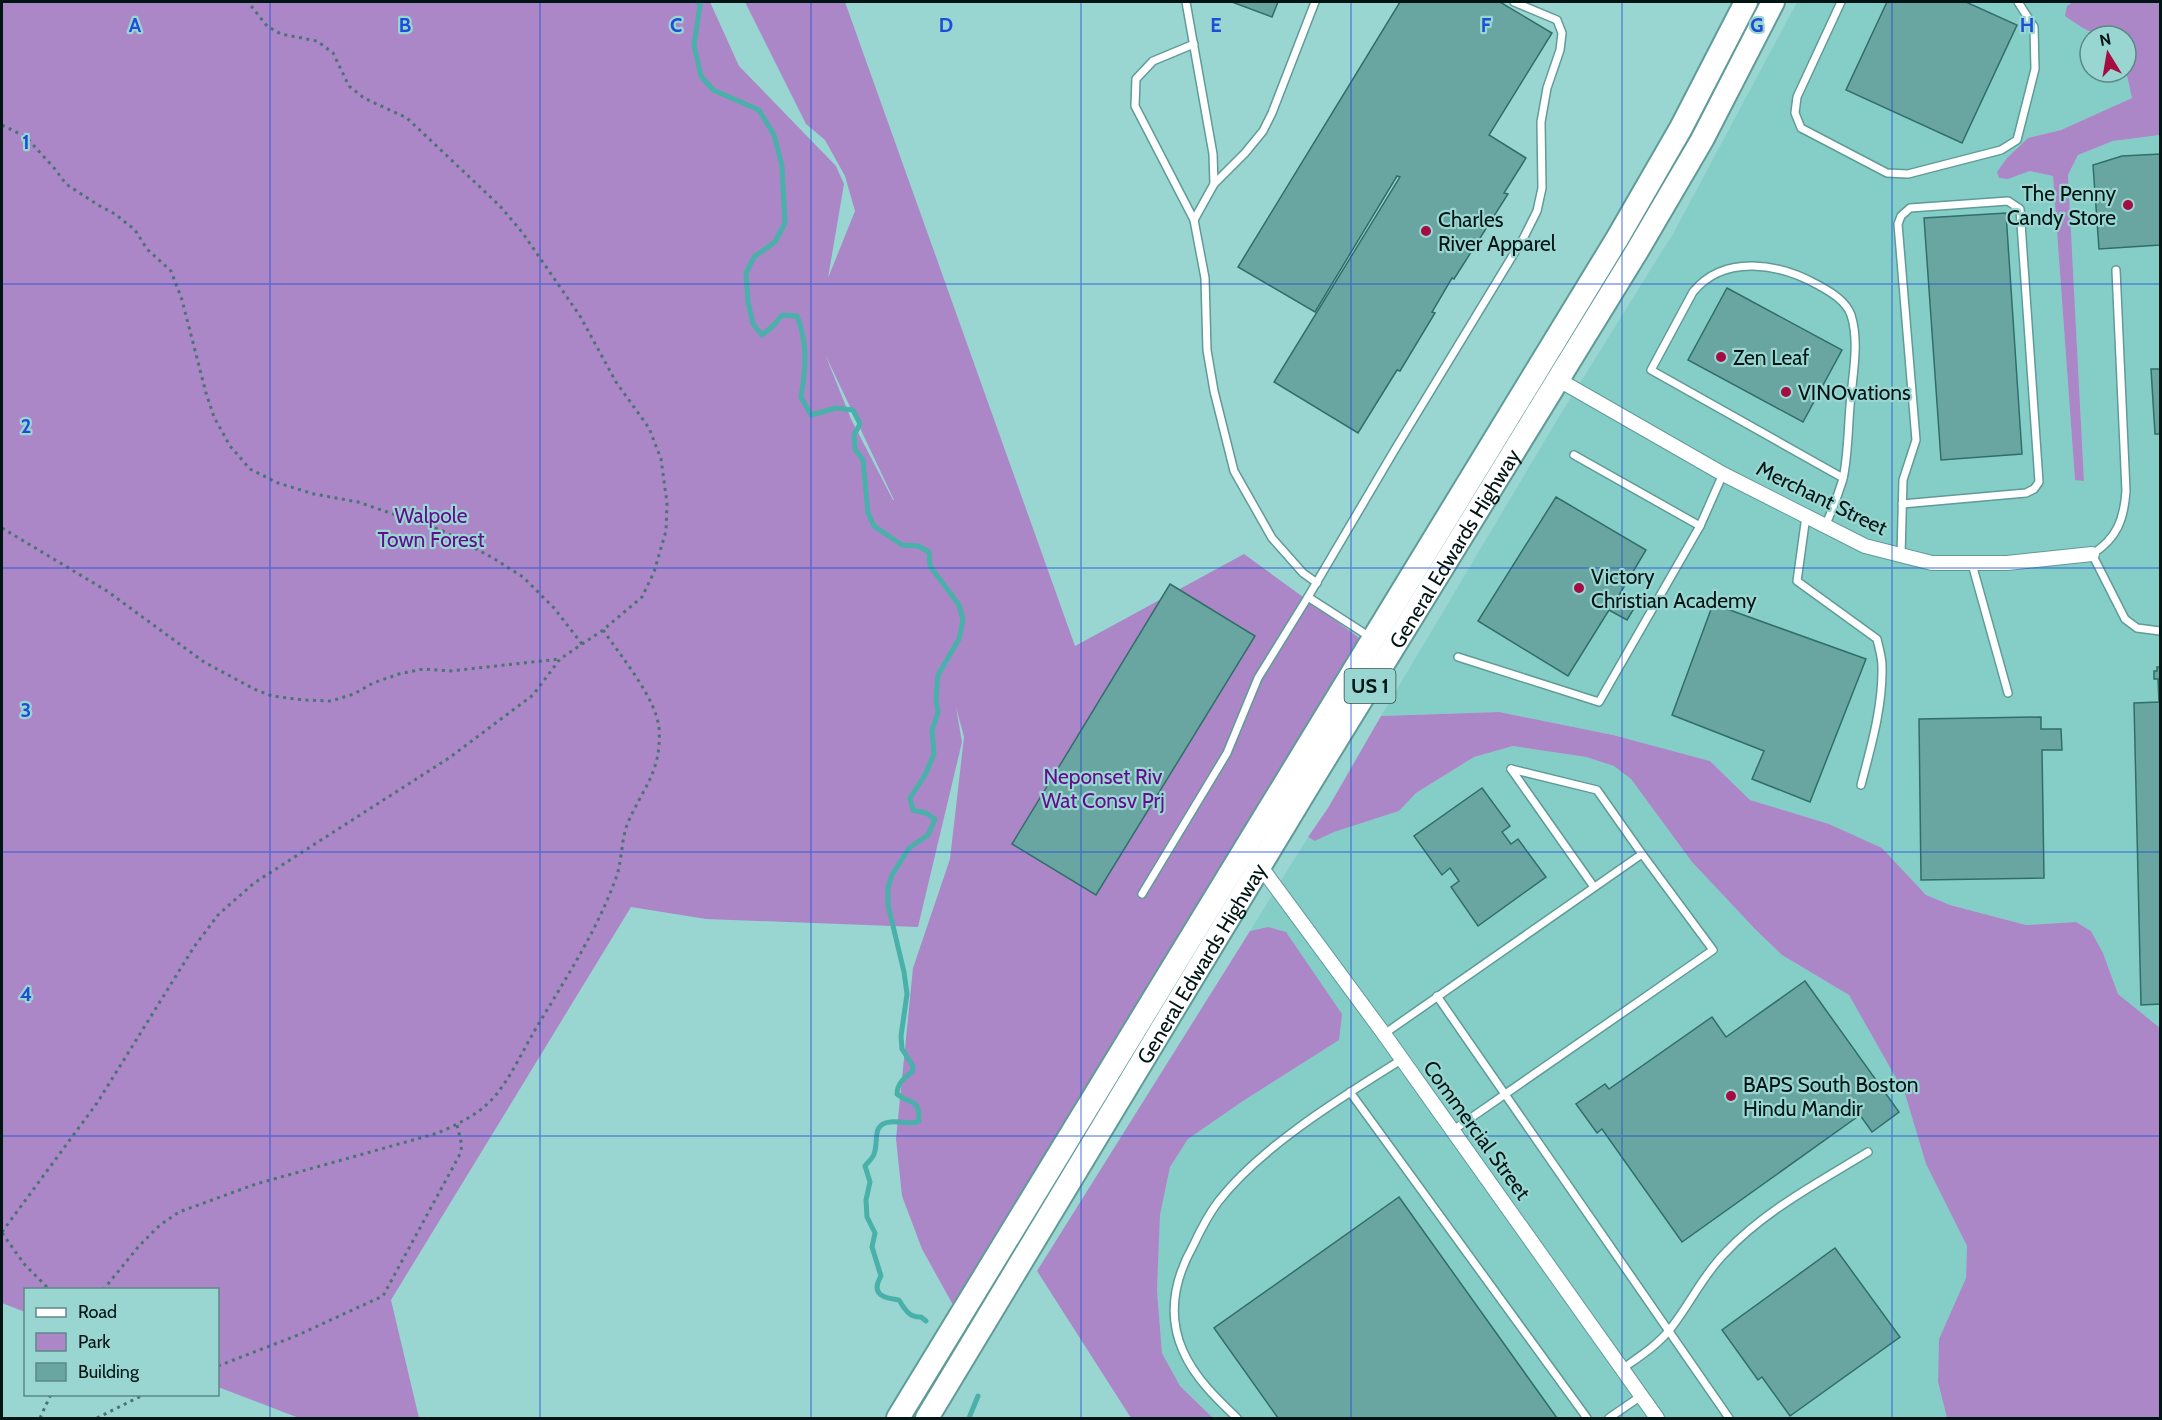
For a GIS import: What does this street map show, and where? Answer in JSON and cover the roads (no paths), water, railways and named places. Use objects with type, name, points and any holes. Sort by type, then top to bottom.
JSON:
[{"type":"main road","name":"General Edwards Highway","points":[[898,1419],[1617,239],[1681,128],[1746,2]]},
{"type":"main road","name":"General Edwards Highway","points":[[927,1419],[1637,251],[1702,140],[1773,2]]},
{"type":"street","name":"Merchant Street","points":[[1559,380],[1723,474],[1865,546],[1932,563],[2037,561],[2092,554]]},
{"type":"street","name":"Commercial Street","points":[[1261,867],[1384,1034],[1657,1419]]},
{"type":"lane","points":[[1186,2],[1213,154],[1214,184]]},
{"type":"lane","points":[[1194,220],[1214,184],[1263,131],[1315,2]]},
{"type":"lane","points":[[1142,894],[1227,753],[1258,678],[1520,245],[1537,210],[1542,188],[1542,106],[1560,50],[1562,33],[1557,20],[1514,2]]},
{"type":"lane","points":[[1841,2],[1797,97],[1795,113],[1801,128],[1887,173],[1908,174],[2001,150],[2017,140],[2035,69],[2034,27],[2018,2]]},
{"type":"lane","points":[[1194,44],[1153,61],[1136,79],[1135,106],[1194,220],[1205,278],[1207,350],[1214,391],[1234,471],[1272,538],[1303,573],[1317,583]]},
{"type":"lane","points":[[1901,556],[1902,504],[1903,480],[1916,440],[1898,224],[1901,216],[1910,208],[2008,201],[2020,209],[2039,482],[2034,489],[2026,493],[1902,504]]},
{"type":"lane","points":[[1825,526],[1843,477],[1855,350],[1853,324],[1849,310],[1840,299],[1826,289],[1788,272],[1746,266],[1711,275],[1693,292],[1651,370],[1843,477]]},
{"type":"lane","points":[[2116,270],[2125,508],[2117,532],[2103,548],[2092,554],[2125,619],[2138,628],[2160,631]]},
{"type":"lane","points":[[1574,455],[1700,526]]},
{"type":"lane","points":[[1458,657],[1599,702],[1700,526],[1723,474]]},
{"type":"lane","points":[[1806,516],[1797,581],[1877,639],[1879,647],[1882,665],[1881,692],[1873,741],[1861,785]]},
{"type":"lane","points":[[1972,564],[2008,693]]},
{"type":"lane","points":[[1308,597],[1372,639]]},
{"type":"lane","points":[[1452,1131],[1713,950],[1597,790],[1511,769],[1594,887]]},
{"type":"lane","points":[[1384,1034],[1642,854]]},
{"type":"lane","points":[[1437,996],[1729,1419]]},
{"type":"lane","points":[[1236,1419],[1199,1378],[1183,1350],[1174,1322],[1175,1291],[1183,1264],[1217,1203],[1245,1172],[1279,1143],[1350,1092],[1401,1060]]},
{"type":"lane","points":[[1350,1092],[1587,1419]]},
{"type":"lane","points":[[1622,1369],[1652,1348],[1669,1330],[1706,1275],[1735,1243],[1778,1210],[1868,1152]]},
{"type":"lane","points":[[1609,1419],[1641,1396]]},
{"type":"waterway","points":[[698,2],[700,5],[694,45],[701,76],[713,90],[759,110],[774,135],[782,166],[785,223],[775,242],[754,257],[746,273],[748,302],[753,324],[762,335],[782,315],[797,316],[801,326],[805,356],[801,397],[811,415],[836,408],[853,410],[860,424],[854,435],[855,449],[863,460],[868,513],[874,526],[902,545],[918,546],[929,552],[930,566],[959,605],[963,620],[959,639],[938,675],[936,699],[938,712],[932,730],[934,754],[925,775],[910,798],[913,810],[926,813],[935,819],[928,835],[909,848],[892,875],[888,887],[888,905],[907,994],[901,1036],[902,1049],[913,1066],[912,1072],[900,1084],[897,1094],[916,1105],[919,1121],[890,1122],[880,1126],[873,1156],[865,1166],[870,1182],[866,1200],[867,1217],[875,1233],[872,1247],[881,1276],[878,1291],[884,1297],[899,1300],[911,1315],[921,1317],[926,1321]]},
{"type":"waterway","points":[[969,1418],[978,1396]]},
{"type":"place","name":"The Penny Candy Store","points":[[2128,205]]},
{"type":"place","name":"Charles River Apparel","points":[[1426,231]]},
{"type":"place","name":"Zen Leaf","points":[[1721,357]]},
{"type":"place","name":"VINOvations","points":[[1786,392]]},
{"type":"place","name":"Victory Christian Academy","points":[[1579,588]]},
{"type":"place","name":"BAPS South Boston Hindu Mandir","points":[[1731,1096]]},
{"type":"park label","name":"Walpole Town Forest","points":[[431,527]]},
{"type":"park label","name":"Neponset Riv Wat Consv Prj","points":[[1103,788]]}]
